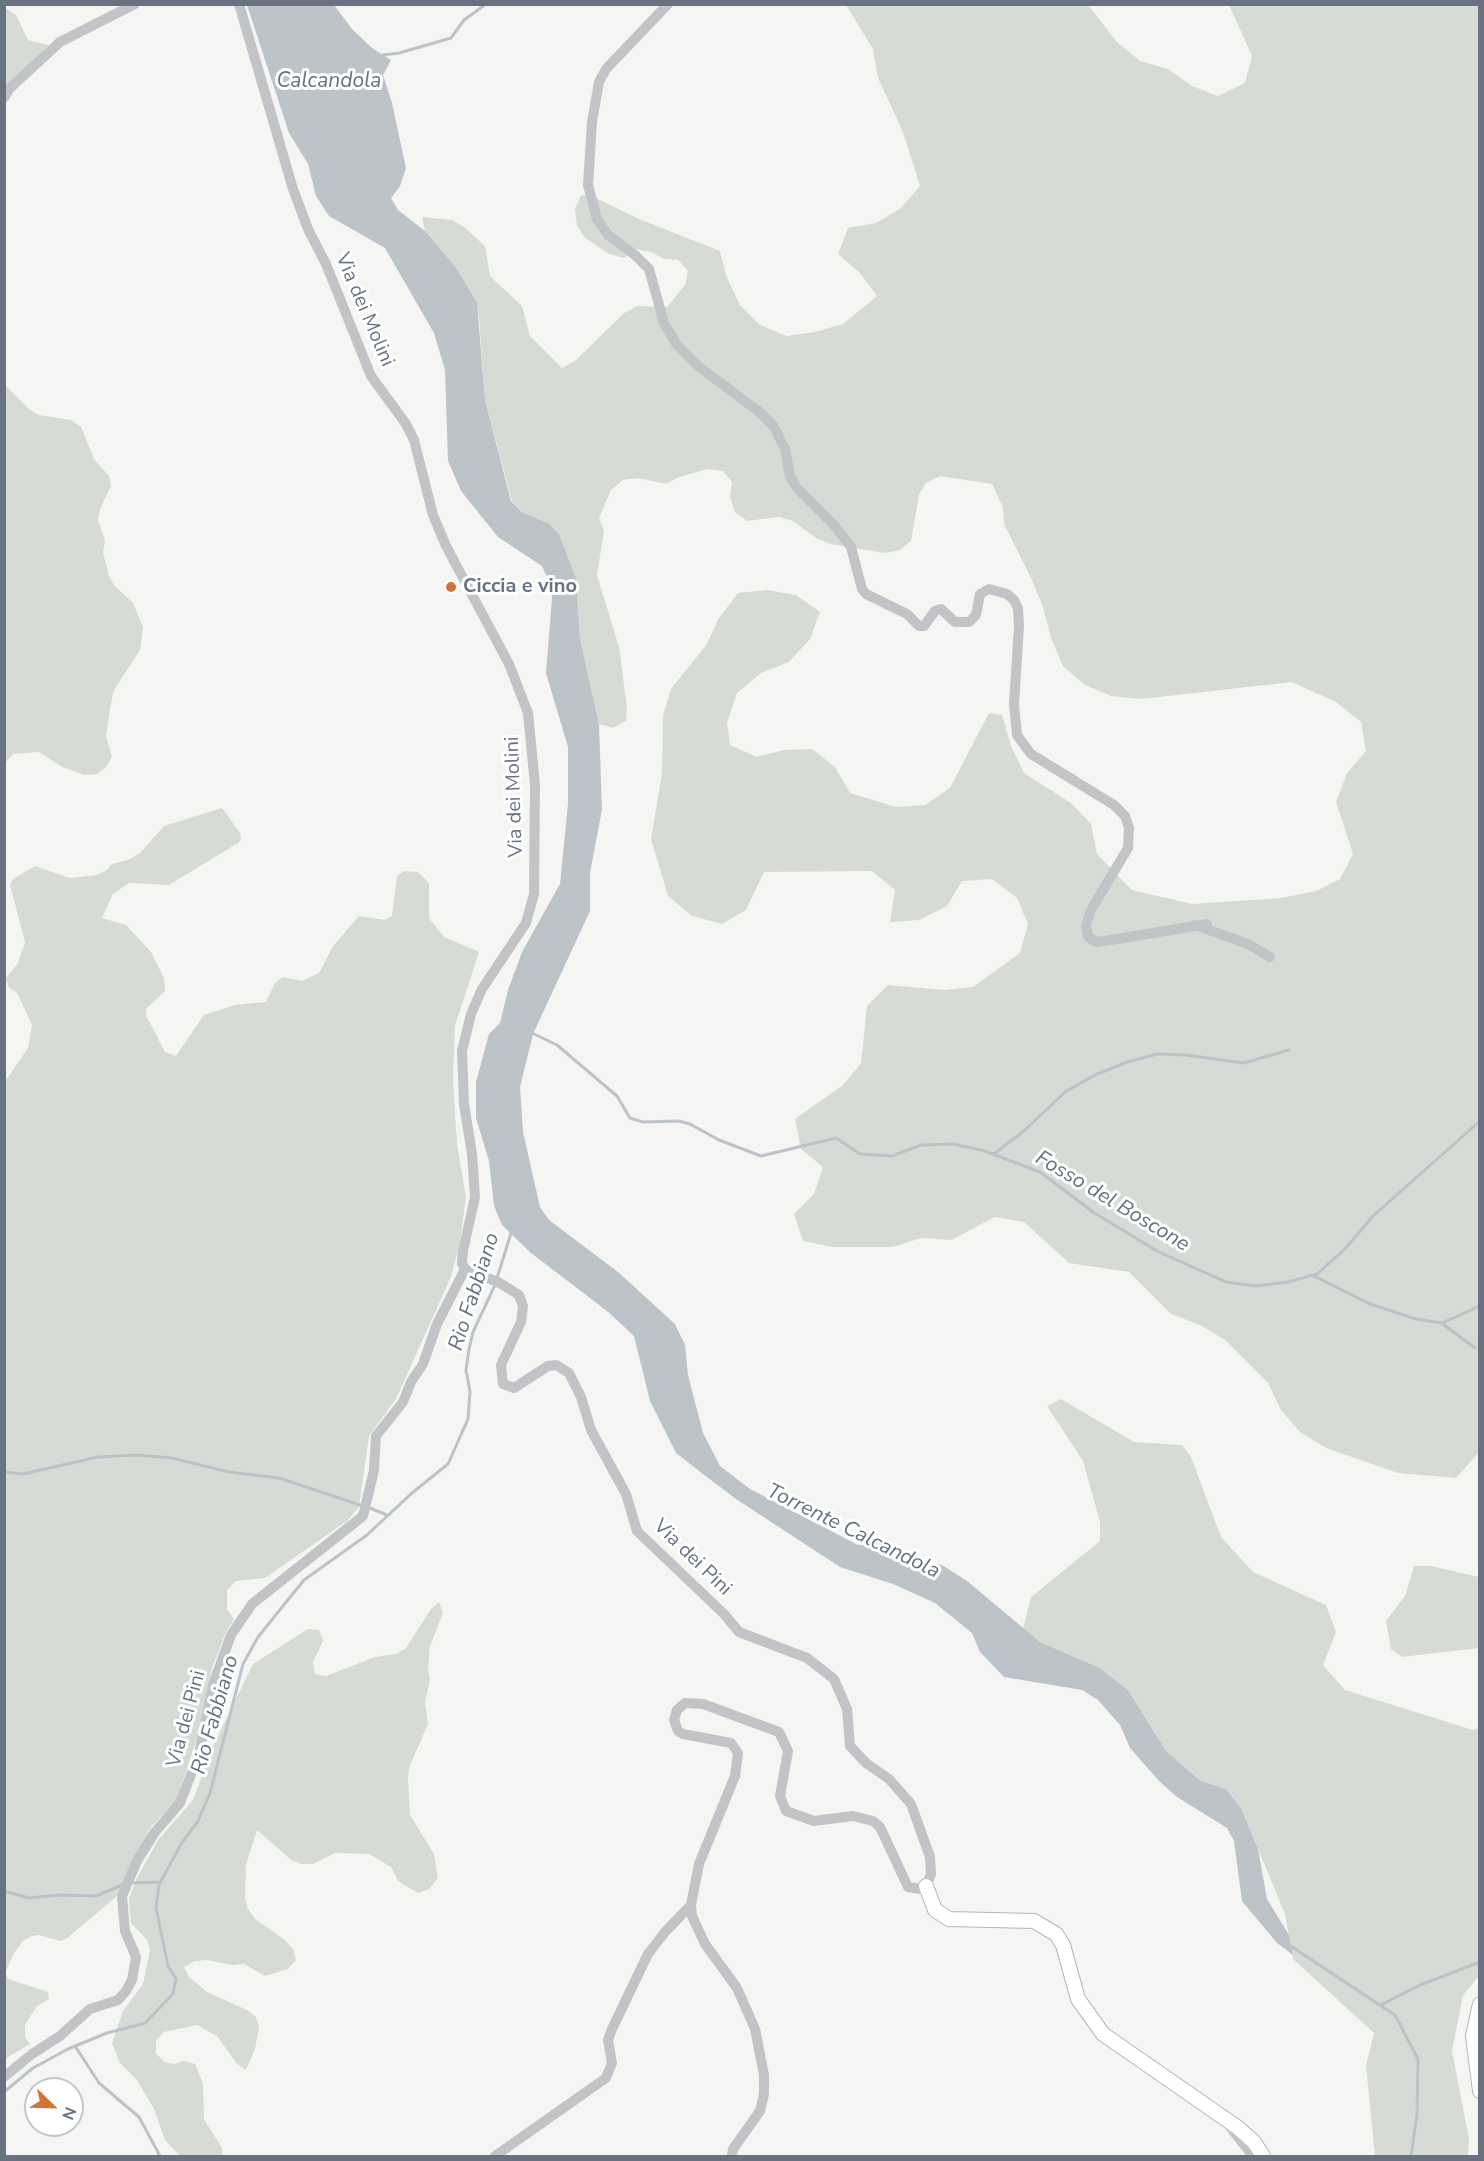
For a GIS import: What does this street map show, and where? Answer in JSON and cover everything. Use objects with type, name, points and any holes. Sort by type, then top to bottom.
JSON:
[{"type":"main road","points":[[926,1886],[935,1910],[949,1920],[1034,1921],[1056,1934],[1065,1952],[1078,1999],[1103,2034],[1215,2112],[1254,2142],[1263,2157]]},
{"type":"main road","points":[[1479,2004],[1473,2036],[1479,2091]]},
{"type":"street","points":[[4,98],[10,88],[60,42],[135,4]]},
{"type":"street","name":"Via dei Molini","points":[[239,4],[293,189],[308,229],[326,264],[371,376],[410,432],[433,514],[446,546],[509,664],[528,713],[535,785],[534,894],[526,923],[482,989],[471,1014],[462,1051],[464,1104],[472,1154],[475,1197],[463,1251],[467,1270]]},
{"type":"street","points":[[669,4],[606,69],[599,82],[592,122],[588,185],[597,219],[608,235],[635,255],[649,269],[664,323],[676,345],[698,366],[762,414],[774,427],[785,449],[790,476],[797,488],[834,525],[851,547],[862,589],[866,594],[907,614],[919,626],[924,626],[935,611],[941,609],[955,622],[969,622],[976,615],[980,594],[989,589],[1007,594],[1014,600],[1018,608],[1019,626],[1014,704],[1017,735],[1031,754],[1114,805],[1125,816],[1129,828],[1128,848],[1091,910],[1086,925],[1088,937],[1096,942],[1207,924]]},
{"type":"street","points":[[1195,925],[1248,944],[1270,957]]},
{"type":"street","name":"Via dei Pini","points":[[4,2078],[32,2054],[60,2036],[90,2008],[118,2000],[126,1991],[132,1980],[136,1957],[125,1931],[123,1896],[137,1861],[155,1832],[180,1803],[199,1754],[213,1684],[231,1635],[252,1604],[363,1516],[374,1470],[376,1436],[403,1402],[411,1382],[423,1364],[437,1324],[467,1270],[498,1282],[519,1295],[523,1306],[521,1323],[501,1365],[503,1383],[514,1388],[548,1366],[556,1365],[569,1373],[581,1397],[591,1430],[626,1494],[633,1524],[643,1539],[724,1614],[740,1632],[807,1658],[834,1679],[847,1709],[850,1746],[854,1754],[890,1779],[917,1814],[932,1865],[926,1886]]},
{"type":"street","points":[[732,2157],[733,2149],[760,2111],[764,2094],[764,2075],[755,2029],[737,1988],[705,1944],[692,1916],[691,1905],[699,1864],[735,1776],[739,1758],[736,1746],[732,1743],[683,1734],[678,1731],[674,1720],[677,1710],[685,1702],[691,1701],[779,1732],[788,1751],[780,1796],[786,1811],[804,1820],[814,1821],[853,1816],[873,1821],[880,1827],[905,1884],[916,1890],[926,1886]]},
{"type":"street","points":[[495,2157],[606,2078],[612,2063],[608,2040],[648,1954],[691,1905]]},
{"type":"street","points":[[1215,2112],[1253,2157]]},
{"type":"shaded area","points":[[846,5],[1088,5],[1117,42],[1140,61],[1168,69],[1192,86],[1218,96],[1245,83],[1252,56],[1229,5],[1479,5],[1480,1451],[1456,1478],[1398,1473],[1326,1448],[1300,1432],[1281,1410],[1268,1383],[1225,1340],[1200,1325],[1171,1314],[1129,1272],[1069,1263],[1024,1222],[995,1217],[951,1240],[921,1238],[893,1247],[832,1247],[803,1241],[794,1214],[814,1194],[823,1167],[801,1149],[795,1119],[843,1085],[861,1063],[867,1006],[888,985],[944,990],[973,987],[1020,953],[1028,924],[1017,898],[992,879],[962,881],[947,906],[919,920],[890,922],[895,890],[872,871],[764,872],[746,910],[722,924],[692,916],[668,896],[651,839],[662,773],[663,715],[671,689],[707,644],[719,618],[738,593],[767,590],[796,595],[820,612],[810,639],[789,662],[761,673],[737,693],[727,723],[730,745],[757,757],[784,750],[812,749],[835,767],[850,793],[896,807],[925,805],[950,788],[989,713],[1002,715],[1011,746],[1024,773],[1071,803],[1091,824],[1097,854],[1132,890],[1192,904],[1281,898],[1316,891],[1340,879],[1353,854],[1336,802],[1347,773],[1366,751],[1361,722],[1336,702],[1292,682],[1141,699],[1111,696],[1085,685],[1063,666],[1032,580],[1004,524],[1003,508],[992,484],[940,476],[926,483],[919,495],[911,541],[900,550],[885,553],[830,544],[816,538],[793,521],[779,517],[747,521],[735,512],[730,497],[732,482],[723,471],[708,469],[679,477],[666,484],[638,478],[623,480],[611,490],[599,518],[604,531],[597,575],[619,647],[627,707],[626,721],[613,728],[599,724],[580,639],[576,579],[548,523],[522,512],[512,501],[485,400],[479,317],[455,266],[425,231],[422,217],[452,220],[464,227],[485,246],[490,276],[522,306],[530,336],[562,368],[575,361],[624,313],[638,306],[667,307],[685,285],[688,271],[678,260],[664,259],[651,252],[636,249],[624,258],[609,254],[584,237],[577,225],[575,209],[581,195],[596,198],[639,219],[720,251],[727,278],[740,305],[760,325],[787,336],[815,332],[843,324],[877,296],[860,273],[838,254],[848,228],[876,223],[901,208],[920,186],[903,132],[878,78],[873,49]]},
{"type":"shaded area","points":[[5,8],[16,15],[28,40],[49,45],[5,88]]},
{"type":"shaded area","points":[[5,385],[29,409],[39,415],[71,420],[81,427],[94,459],[109,476],[111,486],[100,509],[98,520],[105,541],[103,552],[109,576],[114,585],[133,603],[143,627],[140,650],[114,690],[106,736],[112,757],[106,767],[97,774],[85,775],[62,767],[39,752],[13,754],[5,763]]},
{"type":"shaded area","points":[[222,808],[240,833],[241,839],[238,843],[169,885],[129,883],[113,894],[102,918],[126,925],[151,952],[164,978],[165,991],[146,1009],[146,1015],[165,1052],[176,1056],[204,1015],[235,1005],[266,1002],[275,983],[283,977],[302,981],[319,973],[333,946],[359,916],[385,920],[392,916],[397,876],[404,871],[418,872],[429,883],[429,918],[444,937],[479,952],[455,1026],[453,1081],[457,1144],[466,1197],[460,1242],[451,1277],[396,1399],[369,1436],[359,1507],[347,1521],[265,1578],[236,1581],[227,1590],[227,1610],[234,1619],[226,1632],[212,1668],[197,1739],[176,1801],[151,1827],[115,1898],[66,1939],[60,1941],[39,1935],[32,1936],[23,1941],[14,1953],[5,1973],[8,1979],[48,1992],[49,1999],[36,2007],[25,2025],[25,2037],[30,2044],[5,2059],[4,1083],[28,1048],[32,1025],[17,993],[9,988],[6,978],[18,963],[25,942],[10,885],[13,879],[35,866],[70,878],[96,875],[107,870],[112,864],[130,859],[140,853],[164,826]]},
{"type":"shaded area","points":[[1061,1399],[1134,1442],[1182,1445],[1191,1457],[1221,1537],[1253,1572],[1326,1605],[1336,1632],[1323,1665],[1345,1690],[1473,1730],[1479,1728],[1479,1976],[1463,1995],[1452,2051],[1469,2139],[1468,2156],[1375,2156],[1366,2066],[1374,2033],[1293,1959],[1285,1914],[1241,1808],[1226,1789],[1201,1781],[1166,1751],[1128,1690],[1100,1668],[1040,1642],[1023,1629],[1031,1597],[1100,1541],[1100,1522],[1083,1461],[1047,1406]]},
{"type":"shaded area","points":[[1414,1566],[1431,1566],[1479,1577],[1479,1648],[1402,1657],[1391,1649],[1386,1621],[1405,1596]]},
{"type":"shaded area","points":[[439,1602],[443,1613],[430,1646],[428,1669],[430,1680],[425,1702],[428,1724],[409,1768],[408,1779],[410,1815],[434,1854],[438,1878],[429,1889],[418,1893],[398,1881],[391,1867],[369,1854],[335,1853],[313,1864],[301,1864],[291,1860],[257,1830],[246,1865],[245,1898],[248,1909],[255,1919],[285,1940],[293,1949],[296,1960],[288,1969],[265,1976],[244,1964],[232,1965],[207,1960],[195,1961],[184,1967],[189,1977],[207,1992],[247,2010],[256,2017],[259,2027],[255,2049],[246,2070],[237,2064],[217,2036],[197,2025],[164,2032],[156,2041],[156,2053],[164,2062],[174,2064],[184,2061],[195,2064],[203,2084],[204,2119],[222,2148],[222,2156],[180,2156],[165,2140],[154,2109],[137,2080],[120,2063],[112,2043],[123,2011],[143,1984],[150,1950],[147,1940],[131,1923],[129,1898],[137,1878],[158,1840],[193,1800],[212,1748],[253,1664],[308,1629],[319,1630],[323,1641],[313,1662],[315,1674],[326,1676],[375,1657],[396,1654],[406,1648],[431,1609]]},
{"type":"water","name":"Calcandola","points":[[247,5],[334,5],[352,29],[372,48],[391,60],[383,75],[392,103],[406,168],[400,186],[391,198],[398,210],[425,231],[455,266],[477,303],[485,400],[511,501],[522,512],[548,523],[559,534],[576,579],[580,639],[599,724],[602,809],[590,873],[590,911],[533,1034],[520,1087],[523,1132],[540,1207],[549,1220],[618,1272],[675,1324],[685,1345],[688,1375],[703,1433],[720,1466],[750,1489],[858,1545],[877,1543],[916,1559],[942,1565],[967,1581],[1040,1642],[1100,1668],[1128,1690],[1166,1751],[1201,1781],[1226,1789],[1241,1808],[1258,1849],[1267,1899],[1289,1935],[1293,1955],[1277,1943],[1242,1901],[1234,1841],[1227,1828],[1177,1797],[1159,1781],[1130,1748],[1120,1725],[1098,1700],[1082,1690],[1004,1677],[980,1652],[972,1633],[935,1603],[893,1584],[840,1567],[736,1499],[676,1453],[650,1401],[634,1336],[607,1311],[531,1253],[502,1225],[494,1206],[489,1161],[476,1118],[476,1082],[489,1034],[500,1023],[508,990],[522,952],[560,884],[568,804],[568,747],[546,673],[552,598],[549,581],[542,566],[498,537],[461,491],[448,461],[445,370],[434,333],[385,248],[329,216],[316,196],[308,164],[289,133]]},
{"type":"waterway","points":[[383,55],[399,53],[451,38],[464,20],[486,4]]},
{"type":"waterway","name":"Fosso del Boscone","points":[[530,1032],[557,1045],[617,1096],[630,1118],[643,1122],[679,1121],[690,1124],[719,1140],[761,1156],[836,1138],[860,1154],[892,1156],[921,1145],[952,1144],[982,1150],[1040,1172],[1093,1212],[1157,1251],[1226,1282],[1256,1286],[1288,1282],[1317,1274],[1345,1249],[1373,1216],[1480,1121]]},
{"type":"waterway","points":[[994,1154],[1025,1130],[1065,1092],[1095,1075],[1127,1062],[1157,1054],[1186,1055],[1244,1063],[1289,1050]]},
{"type":"waterway","name":"Rio Fabbiano","points":[[497,1278],[512,1230]]},
{"type":"waterway","name":"Fosso del Boscone","points":[[1314,1276],[1370,1304],[1416,1319],[1442,1323],[1480,1306]]},
{"type":"waterway","name":"Rio Fabbiano","points":[[4,2092],[33,2068],[68,2049],[107,2033],[145,2023],[173,1994],[176,1979],[168,1966],[156,1908],[159,1885],[181,1844],[198,1821],[210,1793],[243,1664],[258,1637],[304,1580],[367,1535],[412,1493],[448,1464],[468,1419],[470,1392],[466,1370],[473,1332],[495,1285]]},
{"type":"waterway","points":[[1443,1324],[1475,1348]]},
{"type":"waterway","points":[[4,1472],[23,1474],[98,1457],[137,1455],[172,1458],[229,1472],[279,1478],[363,1506]]},
{"type":"waterway","points":[[370,1508],[387,1515]]},
{"type":"waterway","points":[[130,1883],[161,1882]]},
{"type":"waterway","points":[[4,1891],[29,1898],[59,1895],[96,1896],[122,1885]]},
{"type":"waterway","name":"Torrente Calcandola","points":[[1289,1945],[1395,2015],[1418,2059],[1417,2115],[1411,2156]]},
{"type":"waterway","points":[[1381,2005],[1420,1985],[1480,1962]]},
{"type":"waterway","points":[[75,2046],[99,2083],[139,2117],[160,2156]]},
{"type":"place","name":"Ciccia e vino","points":[[451,587]]}]
